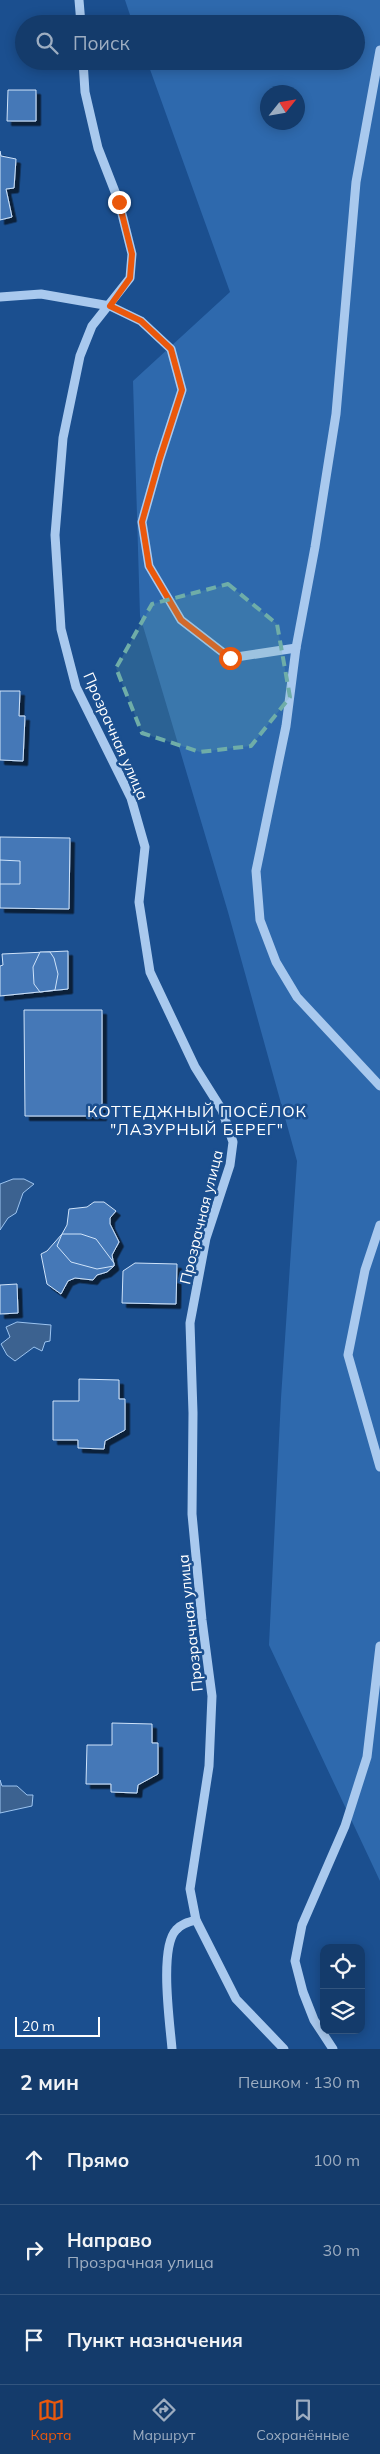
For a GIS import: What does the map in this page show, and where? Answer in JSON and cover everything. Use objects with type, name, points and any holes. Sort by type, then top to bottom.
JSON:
[{"type":"street","points":[[79,0],[80,15]]},
{"type":"street","points":[[380,50],[356,182],[336,414],[315,547],[296,648],[286,726],[256,871],[260,920],[276,962],[296,996],[380,1086]]},
{"type":"street","name":"Прозрачная улица","points":[[84,70],[85,92],[98,148],[119,202],[132,254],[130,278],[110,306],[92,326],[80,356],[63,438],[55,535],[61,629],[76,687],[131,798],[145,847],[139,902],[150,972],[195,1066],[222,1110],[233,1142],[230,1165],[206,1238],[190,1323],[193,1413],[192,1514],[202,1620],[212,1696],[209,1766],[190,1889],[196,1920],[236,1999],[284,2049]]},
{"type":"street","points":[[0,297],[42,294],[110,306],[141,321],[171,349],[182,390],[142,522],[149,566],[181,620],[230,658],[296,648]]},
{"type":"street","points":[[380,1226],[365,1270],[348,1355],[380,1467]]},
{"type":"street","points":[[333,2049],[314,2020],[303,1992],[295,1961],[302,1925],[345,1826],[367,1757],[380,1646]]},
{"type":"street","points":[[172,2049],[166,1979],[167,1953],[174,1932],[183,1924],[196,1920]]},
{"type":"highlighted area","points":[[228,584],[277,624],[290,697],[251,746],[200,752],[142,733],[116,668],[152,604]]},
{"type":"shaded area","points":[[125,0],[380,0],[380,1881],[269,1645],[281,1398],[297,1161],[228,912],[140,616],[133,381],[230,292],[150,70],[365,70],[365,15],[130,15]]},
{"type":"shaded area","points":[[13,1179],[24,1179],[34,1184],[23,1193],[16,1213],[8,1218],[0,1230],[0,1184]]},
{"type":"shaded area","points":[[17,1322],[51,1325],[50,1341],[45,1342],[42,1351],[34,1347],[15,1361],[7,1355],[1,1344],[10,1337],[6,1327]]},
{"type":"shaded area","points":[[0,1780],[2,1786],[17,1786],[27,1795],[33,1795],[32,1806],[0,1813]]},
{"type":"building","points":[[8,90],[36,90],[36,121],[7,121]]},
{"type":"building","points":[[0,151],[1,156],[16,159],[14,188],[6,189],[12,217],[0,220]]},
{"type":"building","points":[[0,691],[20,691],[19,716],[25,716],[23,761],[0,760]]},
{"type":"building","points":[[0,837],[70,838],[69,909],[0,908]]},
{"type":"building","points":[[0,860],[20,861],[20,884],[0,884]]},
{"type":"building","points":[[68,951],[68,989],[0,996],[0,966],[3,965],[2,954]]},
{"type":"building","points":[[40,952],[50,952],[54,958],[58,974],[55,990],[40,992],[34,984],[33,967]]},
{"type":"building","points":[[24,1010],[102,1010],[102,1116],[25,1116]]},
{"type":"building","points":[[94,1202],[104,1202],[116,1211],[110,1218],[110,1224],[119,1242],[112,1255],[114,1266],[107,1272],[97,1275],[93,1280],[75,1278],[68,1281],[61,1294],[47,1284],[41,1254],[47,1251],[62,1234],[67,1225],[69,1209],[87,1207]]},
{"type":"building","points":[[62,1234],[81,1234],[96,1239],[114,1263],[114,1266],[97,1269],[71,1262],[57,1246]]},
{"type":"building","points":[[135,1263],[177,1264],[176,1304],[122,1303],[123,1271]]},
{"type":"building","points":[[17,1284],[18,1313],[0,1314],[0,1285]]},
{"type":"building","points":[[79,1379],[119,1380],[119,1399],[125,1399],[125,1430],[105,1441],[104,1449],[78,1448],[78,1440],[53,1440],[53,1401],[79,1401]]},
{"type":"building","points":[[112,1723],[152,1724],[152,1743],[158,1743],[158,1774],[138,1785],[137,1793],[111,1792],[111,1784],[86,1784],[87,1745],[112,1745]]},
{"type":"district","name":"КОТТЕДЖНЫЙ ПОСЁЛОК \"ЛАЗУРНЫЙ БЕРЕГ\"","points":[[197,1120]]},
{"type":"route","points":[[119,202],[132,254],[130,278],[110,306],[141,321],[171,349],[182,390],[142,522],[149,566],[181,620],[230,658]]}]
